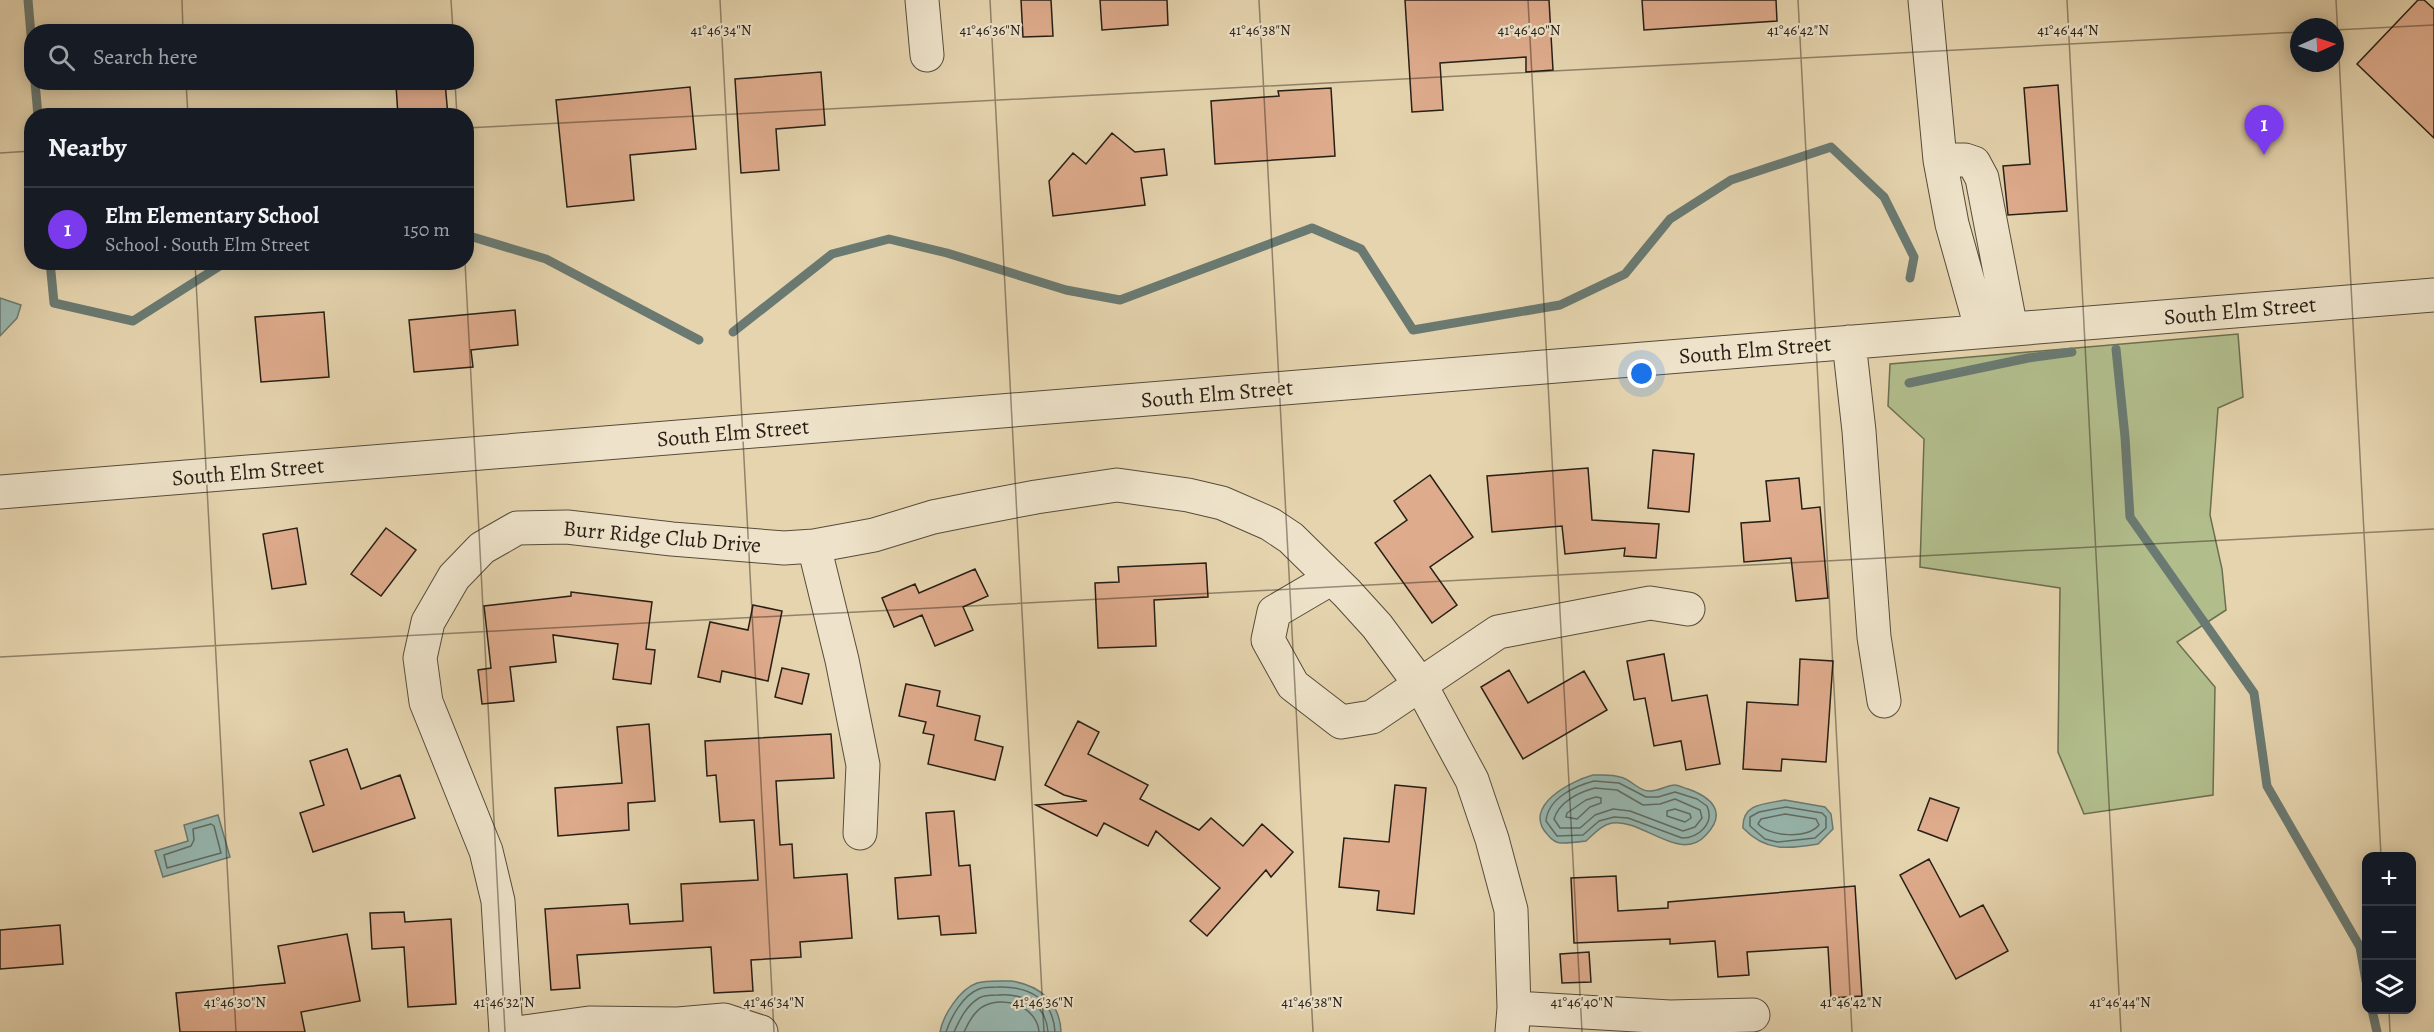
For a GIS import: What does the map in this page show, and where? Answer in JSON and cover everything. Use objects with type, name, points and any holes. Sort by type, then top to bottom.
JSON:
[{"type":"street","points":[[922,0],[927,55]]},
{"type":"street","points":[[1925,0],[1940,160],[1965,160],[1974,163],[1982,178],[1996,330]]},
{"type":"street","name":"South Elm Street","points":[[0,492],[2434,295]]},
{"type":"street","points":[[1849,342],[1861,453],[1874,637],[1884,701]]},
{"type":"street","name":"Burr Ridge Club Drive","points":[[506,1032],[498,901],[486,851],[426,702],[420,658],[428,622],[454,577],[482,548],[517,528],[567,527],[672,539],[784,548],[814,546],[874,535],[966,510],[1117,485],[1188,495],[1222,503],[1270,524],[1291,537],[1377,626],[1420,684],[1472,780],[1492,839],[1511,910],[1513,1020]]},
{"type":"street","points":[[814,546],[842,660],[863,765],[860,833]]},
{"type":"street","points":[[1332,578],[1274,612],[1268,640],[1293,686],[1341,722],[1372,717],[1498,632],[1650,603],[1688,609]]},
{"type":"street","points":[[1513,1020],[1753,1015]]},
{"type":"street","points":[[524,1032],[589,1023],[678,1024],[724,1020],[760,1032]]},
{"type":"green space","points":[[2238,334],[2243,397],[2218,408],[2210,515],[2222,569],[2226,610],[2177,642],[2215,687],[2213,795],[2084,814],[2058,752],[2060,588],[1920,567],[1924,439],[1888,406],[1890,364]]},
{"type":"water","points":[[0,298],[21,305],[17,318],[0,336]]},
{"type":"water","points":[[1593,775],[1624,778],[1648,791],[1675,785],[1688,789],[1710,801],[1716,812],[1716,819],[1706,835],[1696,843],[1685,845],[1673,843],[1624,823],[1604,826],[1586,841],[1560,843],[1554,841],[1541,824],[1541,814],[1545,805],[1562,789]]},
{"type":"water","points":[[1785,800],[1825,807],[1831,814],[1833,829],[1818,844],[1778,847],[1760,841],[1743,828],[1746,814],[1751,809]]},
{"type":"water","points":[[218,815],[230,857],[163,877],[155,851],[188,841],[184,825]]},
{"type":"water","points":[[985,981],[1011,981],[1030,986],[1046,997],[1057,1012],[1061,1032],[940,1032],[953,1003],[964,991]]},
{"type":"building","points":[[1021,0],[1051,0],[1053,36],[1023,37]]},
{"type":"building","points":[[1100,0],[1167,0],[1168,25],[1102,30]]},
{"type":"building","points":[[1405,0],[1549,0],[1553,70],[1526,72],[1526,57],[1440,63],[1443,110],[1412,112]]},
{"type":"building","points":[[1642,0],[1776,0],[1777,21],[1644,30]]},
{"type":"building","points":[[2418,0],[2424,0],[2434,9],[2434,138],[2357,64]]},
{"type":"building","points":[[821,72],[825,125],[776,129],[779,170],[741,173],[735,79]]},
{"type":"building","points":[[2058,85],[2067,211],[2008,215],[2003,166],[2030,164],[2024,88]]},
{"type":"building","points":[[690,87],[696,149],[630,155],[634,200],[567,207],[556,100]]},
{"type":"building","points":[[1331,88],[1335,156],[1215,164],[1211,101],[1279,96],[1278,91]]},
{"type":"building","points":[[396,90],[446,90],[447,108],[397,108]]},
{"type":"building","points":[[1112,133],[1135,152],[1164,149],[1167,175],[1141,178],[1145,205],[1053,216],[1049,181],[1073,153],[1086,164]]},
{"type":"building","points":[[515,310],[518,345],[471,350],[473,367],[414,372],[409,320]]},
{"type":"building","points":[[324,312],[329,377],[261,382],[255,317]]},
{"type":"building","points":[[1653,450],[1694,454],[1689,512],[1648,508]]},
{"type":"building","points":[[1588,468],[1592,520],[1659,524],[1656,558],[1624,556],[1625,548],[1565,554],[1562,526],[1492,532],[1487,476]]},
{"type":"building","points":[[1430,475],[1473,537],[1430,567],[1457,605],[1432,623],[1375,543],[1407,520],[1394,501]]},
{"type":"building","points":[[1799,478],[1802,509],[1820,507],[1828,598],[1796,601],[1791,558],[1744,562],[1741,523],[1770,521],[1766,481]]},
{"type":"building","points":[[297,528],[306,584],[272,589],[263,534]]},
{"type":"building","points":[[386,528],[416,550],[381,596],[351,574]]},
{"type":"building","points":[[1206,563],[1208,597],[1154,600],[1156,646],[1098,648],[1095,583],[1119,582],[1118,567]]},
{"type":"building","points":[[975,569],[988,596],[963,607],[973,630],[935,646],[922,615],[894,627],[882,598],[915,584],[919,593]]},
{"type":"building","points":[[571,592],[652,602],[646,649],[655,650],[651,684],[613,679],[618,644],[553,635],[556,662],[510,667],[514,701],[482,704],[478,670],[491,668],[484,606],[571,596]]},
{"type":"building","points":[[753,605],[782,611],[768,681],[722,671],[720,682],[698,677],[710,622],[748,630]]},
{"type":"building","points":[[1664,654],[1672,701],[1707,695],[1720,764],[1686,770],[1681,741],[1654,746],[1645,698],[1634,700],[1627,661]]},
{"type":"building","points":[[1800,659],[1833,661],[1826,762],[1782,759],[1781,771],[1743,769],[1747,702],[1798,705]]},
{"type":"building","points":[[782,668],[809,674],[802,704],[775,697]]},
{"type":"building","points":[[1509,670],[1528,703],[1584,671],[1607,710],[1523,759],[1481,687]]},
{"type":"building","points":[[906,684],[940,691],[937,706],[980,716],[975,740],[1003,747],[995,780],[928,764],[934,735],[923,733],[926,722],[899,716]]},
{"type":"building","points":[[1078,721],[1099,732],[1088,754],[1148,785],[1140,799],[1199,830],[1211,818],[1243,846],[1262,824],[1293,852],[1271,877],[1266,870],[1207,936],[1190,921],[1220,888],[1156,831],[1148,846],[1104,823],[1097,836],[1036,805],[1087,801],[1064,795],[1045,785]]},
{"type":"building","points":[[649,724],[655,801],[628,803],[629,830],[558,836],[555,788],[622,783],[617,727]]},
{"type":"building","points":[[831,734],[834,778],[776,781],[780,845],[792,844],[794,878],[847,874],[852,938],[800,942],[801,957],[751,960],[753,991],[714,993],[711,947],[577,955],[580,988],[551,990],[545,909],[628,904],[630,924],[683,921],[681,884],[758,880],[754,820],[720,822],[716,775],[707,776],[705,741]]},
{"type":"building","points":[[347,749],[361,789],[400,775],[415,818],[313,852],[300,813],[324,805],[310,761]]},
{"type":"building","points":[[1395,785],[1426,788],[1414,914],[1377,910],[1379,891],[1339,887],[1344,838],[1389,842]]},
{"type":"building","points":[[1930,798],[1959,808],[1947,841],[1918,830]]},
{"type":"building","points":[[954,811],[959,866],[970,865],[976,933],[941,935],[939,916],[898,919],[895,878],[931,875],[926,813]]},
{"type":"building","points":[[1929,859],[1960,917],[1983,905],[2008,951],[1956,979],[1900,875]]},
{"type":"building","points":[[1616,876],[1618,911],[1668,908],[1668,902],[1855,886],[1862,996],[1831,998],[1828,947],[1747,952],[1749,975],[1718,977],[1715,941],[1670,944],[1670,939],[1574,943],[1571,878]]},
{"type":"building","points":[[404,912],[405,922],[451,919],[456,1004],[408,1007],[404,947],[372,949],[370,913]]},
{"type":"building","points":[[60,925],[63,964],[0,969],[0,930]]},
{"type":"building","points":[[347,934],[360,1001],[301,1012],[305,1032],[180,1032],[176,993],[285,983],[278,946]]},
{"type":"building","points":[[1589,952],[1591,982],[1562,983],[1560,954]]},
{"type":"waterway","points":[[28,0],[30,24]]},
{"type":"waterway","points":[[36,90],[37,108]]},
{"type":"waterway","points":[[733,332],[832,254],[889,239],[947,253],[1066,290],[1120,300],[1312,228],[1361,249],[1413,330],[1560,305],[1625,274],[1670,219],[1731,180],[1831,147],[1884,197],[1914,257],[1910,278]]},
{"type":"waterway","points":[[474,237],[546,259],[699,340]]},
{"type":"waterway","points":[[51,270],[54,303],[133,321],[213,270]]},
{"type":"waterway","points":[[2116,349],[2130,517],[2254,693],[2267,786],[2360,947],[2362,960]]},
{"type":"waterway","points":[[1909,383],[2028,358],[2072,352]]},
{"type":"waterway","points":[[2373,1014],[2377,1032]]},
{"type":"place","name":"Elm Elementary School","points":[[2264,155]]}]
